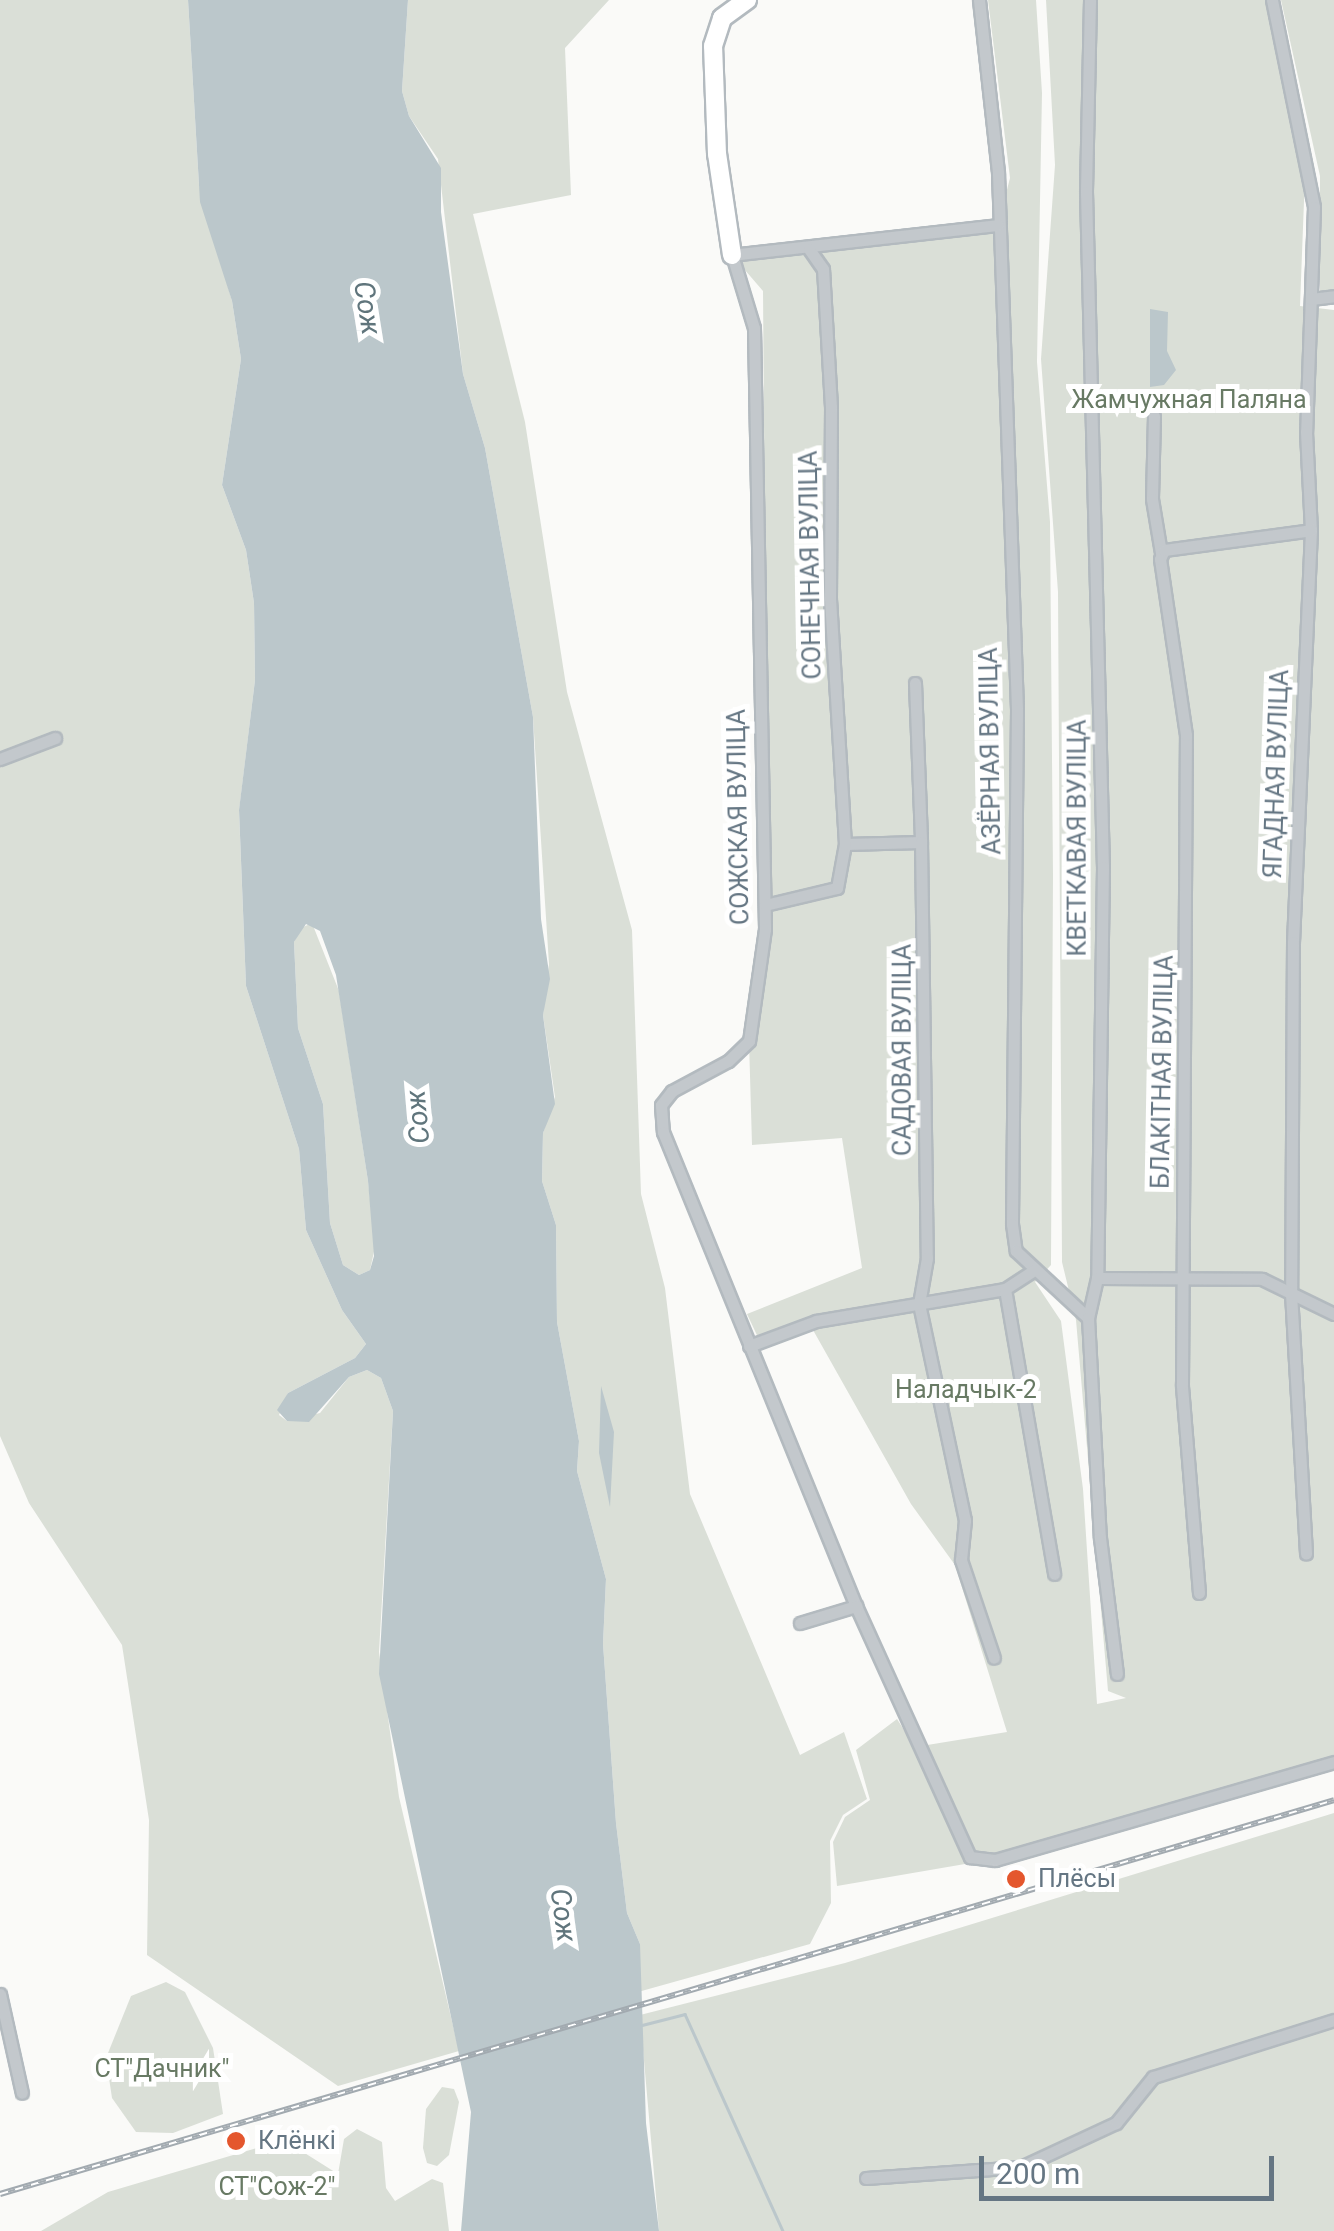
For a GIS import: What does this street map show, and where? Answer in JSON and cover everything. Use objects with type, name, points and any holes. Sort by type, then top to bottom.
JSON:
[{"type":"street","points":[[747,0],[722,18],[713,46],[718,154],[732,255],[998,225]]},
{"type":"street","name":"АЗЁРНАЯ ВУЛІЦА","points":[[979,0],[998,225],[1017,710],[1012,1224],[1016,1251],[1034,1270]]},
{"type":"street","name":"КВЕТКАВАЯ ВУЛІЦА","points":[[1090,0],[1086,192],[1102,867],[1097,1278],[1088,1318],[1100,1538],[1117,1674]]},
{"type":"street","name":"ЯГАДНАЯ ВУЛІЦА","points":[[1272,0],[1312,188],[1306,432],[1311,530],[1293,942],[1291,1293],[1306,1554]]},
{"type":"street","name":"СОНЕЧНАЯ ВУЛІЦА","points":[[765,905],[838,888],[845,844],[830,598],[831,407],[823,269],[808,248]]},
{"type":"street","name":"СОЖСКАЯ ВУЛІЦА","points":[[732,255],[754,328],[765,905],[749,1041],[660,1105],[675,1165],[856,1606],[970,1856],[983,1863],[1334,1762]]},
{"type":"street","points":[[1311,299],[1334,296]]},
{"type":"street","name":"БЛАКІТНАЯ ВУЛІЦА","points":[[1154,416],[1152,499],[1186,734],[1182,1384],[1199,1594]]},
{"type":"street","points":[[1161,553],[1311,530]]},
{"type":"street","name":"САДОВАЯ ВУЛІЦА","points":[[915,682],[927,1258],[918,1304]]},
{"type":"street","points":[[0,758],[55,738]]},
{"type":"street","points":[[845,844],[921,842]]},
{"type":"street","points":[[750,1346],[816,1321],[1005,1289],[1034,1270],[1088,1318]]},
{"type":"street","points":[[1097,1278],[1262,1278],[1334,1314]]},
{"type":"street","points":[[1005,1289],[1054,1574]]},
{"type":"street","points":[[918,1304],[965,1520],[961,1560],[994,1658]]},
{"type":"street","points":[[800,1624],[856,1606]]},
{"type":"street","points":[[0,1994],[22,2093]]},
{"type":"street","points":[[866,2178],[1021,2167],[1116,2123],[1153,2077],[1334,2020]]},
{"type":"green space","points":[[0,0],[188,0],[199,185],[232,301],[241,359],[222,485],[246,550],[254,603],[255,680],[239,811],[246,986],[299,1149],[306,1230],[342,1310],[366,1344],[355,1358],[288,1393],[279,1415],[287,1421],[320,1413],[349,1377],[367,1370],[381,1378],[393,1411],[379,1652],[399,1797],[459,2051],[338,2086],[147,1955],[149,1820],[122,1645],[29,1503],[0,1436]]},
{"type":"green space","points":[[408,0],[609,0],[565,48],[571,195],[473,214],[525,422],[567,692],[632,930],[641,1194],[665,1288],[690,1494],[800,1755],[844,1732],[867,1799],[843,1815],[830,1841],[831,1903],[810,1944],[638,1992],[640,1944],[627,1913],[616,1823],[603,1644],[606,1579],[577,1471],[579,1441],[557,1322],[556,1225],[542,1181],[543,1133],[555,1097],[543,1015],[549,964],[533,717],[485,448],[463,374],[438,159],[409,116],[402,91]]},
{"type":"green space","points":[[988,0],[1036,0],[1042,93],[1037,362],[1050,522],[1051,1265],[1035,1282],[1061,1321],[1083,1489],[1097,1704],[1126,1698],[1108,1691],[1076,1320],[1062,1262],[1058,592],[1041,359],[1055,165],[1046,0],[1265,0],[1305,175],[1300,306],[1334,310],[1334,1769],[965,1864],[837,1886],[833,1842],[845,1817],[870,1800],[856,1750],[897,1719],[915,1747],[1007,1732],[955,1565],[911,1504],[813,1330],[763,1348],[747,1314],[862,1268],[842,1138],[752,1145],[749,1041],[768,958],[763,291],[732,255],[998,225],[1010,178]]},
{"type":"green space","points":[[1281,0],[1334,0],[1334,292],[1320,291],[1320,176]]},
{"type":"green space","points":[[312,923],[339,991],[368,1181],[375,1247],[370,1270],[359,1275],[343,1265],[330,1223],[323,1104],[298,1028],[294,942],[301,928]]},
{"type":"green space","points":[[1334,1813],[1334,2231],[659,2231],[640,2015],[845,1963]]},
{"type":"green space","name":"СТ\"Дачник\"","points":[[166,1982],[185,1992],[213,2048],[223,2114],[173,2133],[136,2132],[112,2098],[106,2058],[131,1996]]},
{"type":"green space","points":[[442,2087],[454,2089],[459,2102],[449,2155],[437,2166],[427,2163],[423,2148],[426,2109]]},
{"type":"green space","name":"СТ\"Сож-2\"","points":[[357,2129],[382,2142],[386,2188],[395,2201],[432,2179],[443,2183],[449,2231],[41,2231],[108,2192],[284,2140],[338,2174],[344,2139]]},
{"type":"water","name":"Сож","points":[[188,0],[408,0],[402,91],[409,116],[441,168],[441,212],[463,374],[485,448],[533,717],[541,919],[550,979],[543,1015],[555,1104],[543,1133],[542,1181],[556,1225],[557,1322],[579,1441],[577,1471],[606,1579],[603,1644],[616,1823],[627,1913],[640,1944],[646,2123],[659,2231],[461,2231],[471,2112],[379,1674],[393,1411],[381,1378],[367,1370],[349,1377],[309,1422],[287,1421],[277,1410],[288,1393],[355,1358],[366,1344],[342,1310],[306,1230],[299,1149],[246,986],[239,810],[255,680],[254,603],[246,550],[222,485],[241,359],[232,301],[200,202]],"holes":[[[306,924],[320,931],[336,975],[368,1181],[374,1256],[370,1270],[359,1275],[343,1265],[330,1223],[323,1104],[298,1028],[294,942]]]},
{"type":"water","points":[[1150,309],[1168,312],[1167,351],[1176,370],[1164,385],[1150,387]]},
{"type":"water","points":[[601,1386],[614,1432],[610,1507],[599,1453]]},
{"type":"waterway","points":[[642,2025],[685,2014],[783,2231]]},
{"type":"railway","points":[[0,2194],[1334,1800]]},
{"type":"place","name":"Плёсы","points":[[1016,1879]]},
{"type":"place","name":"Клёнкі","points":[[236,2141]]},
{"type":"park label","name":"Жамчужная Паляна","points":[[1189,400]]},
{"type":"park label","name":"Наладчык-2","points":[[966,1390]]}]
